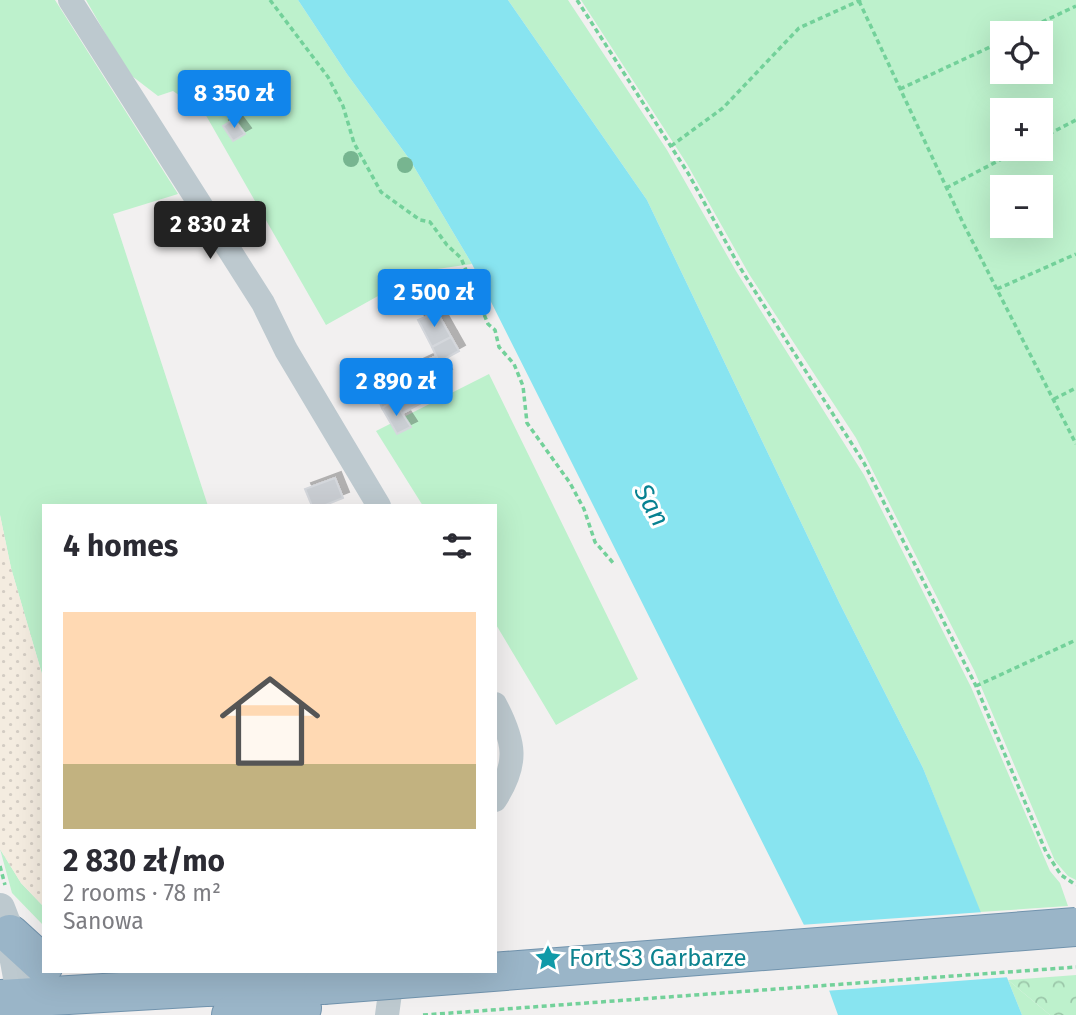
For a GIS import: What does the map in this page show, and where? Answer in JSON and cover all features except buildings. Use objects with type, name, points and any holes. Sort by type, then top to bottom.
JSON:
[{"type":"highway","points":[[5,921],[42,963]]},
{"type":"highway","points":[[231,1015],[324,995],[1076,927]]},
{"type":"highway","points":[[16,1004],[95,992],[324,995],[1076,950]]},
{"type":"highway","points":[[58,973],[95,992]]},
{"type":"street","points":[[70,0],[263,303],[286,350],[378,504]]},
{"type":"street","points":[[497,708],[507,726],[513,756],[509,779],[497,797]]},
{"type":"street","points":[[5,921],[16,1004]]},
{"type":"street","points":[[387,1015],[393,973]]},
{"type":"path","points":[[270,0],[328,77],[343,106],[354,142],[381,192],[420,219],[430,222],[447,245],[461,258],[488,324],[495,330],[499,347],[514,364],[523,386],[527,423],[570,484],[584,509],[595,542],[615,565]]},
{"type":"path","points":[[577,0],[671,146],[740,266],[864,463],[976,686],[1046,852],[1061,876],[1076,885]]},
{"type":"path","points":[[671,146],[723,108],[799,28],[860,1],[946,188],[1076,444]]},
{"type":"path","points":[[1044,21],[1076,6]]},
{"type":"path","points":[[900,89],[990,47]]},
{"type":"path","points":[[1053,132],[1076,120]]},
{"type":"path","points":[[946,188],[998,161]]},
{"type":"path","points":[[997,289],[1076,254]]},
{"type":"path","points":[[1054,399],[1076,388]]},
{"type":"path","points":[[976,686],[1076,640]]},
{"type":"path","points":[[423,1015],[1076,967]]},
{"type":"green space","points":[[0,0],[55,0],[178,194],[113,214],[207,504],[42,504],[42,674],[11,568],[0,515]]},
{"type":"green space","points":[[86,0],[298,0],[347,74],[410,160],[472,264],[423,271],[326,325],[204,112],[173,91],[158,96],[128,73]]},
{"type":"green space","points":[[508,0],[568,0],[667,150],[736,271],[864,475],[971,687],[1050,871],[1060,883],[1068,906],[980,912],[923,768],[840,604],[647,200]]},
{"type":"green space","points":[[581,0],[1076,0],[1076,880],[1068,876],[1055,861],[974,670],[856,438],[749,274],[687,164]]},
{"type":"green space","points":[[489,374],[638,679],[556,725],[497,626],[497,504],[422,504],[376,431]]},
{"type":"green space","points":[[0,849],[21,883],[42,905],[42,924],[12,893]]},
{"type":"green space","points":[[1076,975],[1076,1015],[1050,1015],[1008,980]]},
{"type":"green space","points":[[1008,980],[1050,1015],[1022,1015]]},
{"type":"sand","points":[[0,515],[11,568],[42,674],[42,905],[21,883],[0,849]]},
{"type":"water","name":"San","points":[[298,0],[508,0],[647,200],[840,604],[923,768],[1022,1015],[838,1015],[809,935],[472,264],[410,160],[347,74]]},
{"type":"pier","points":[[984,912],[1010,977],[825,991],[800,925]]},
{"type":"place","name":"Fort S3 Garbarze","points":[[548,958]]}]
